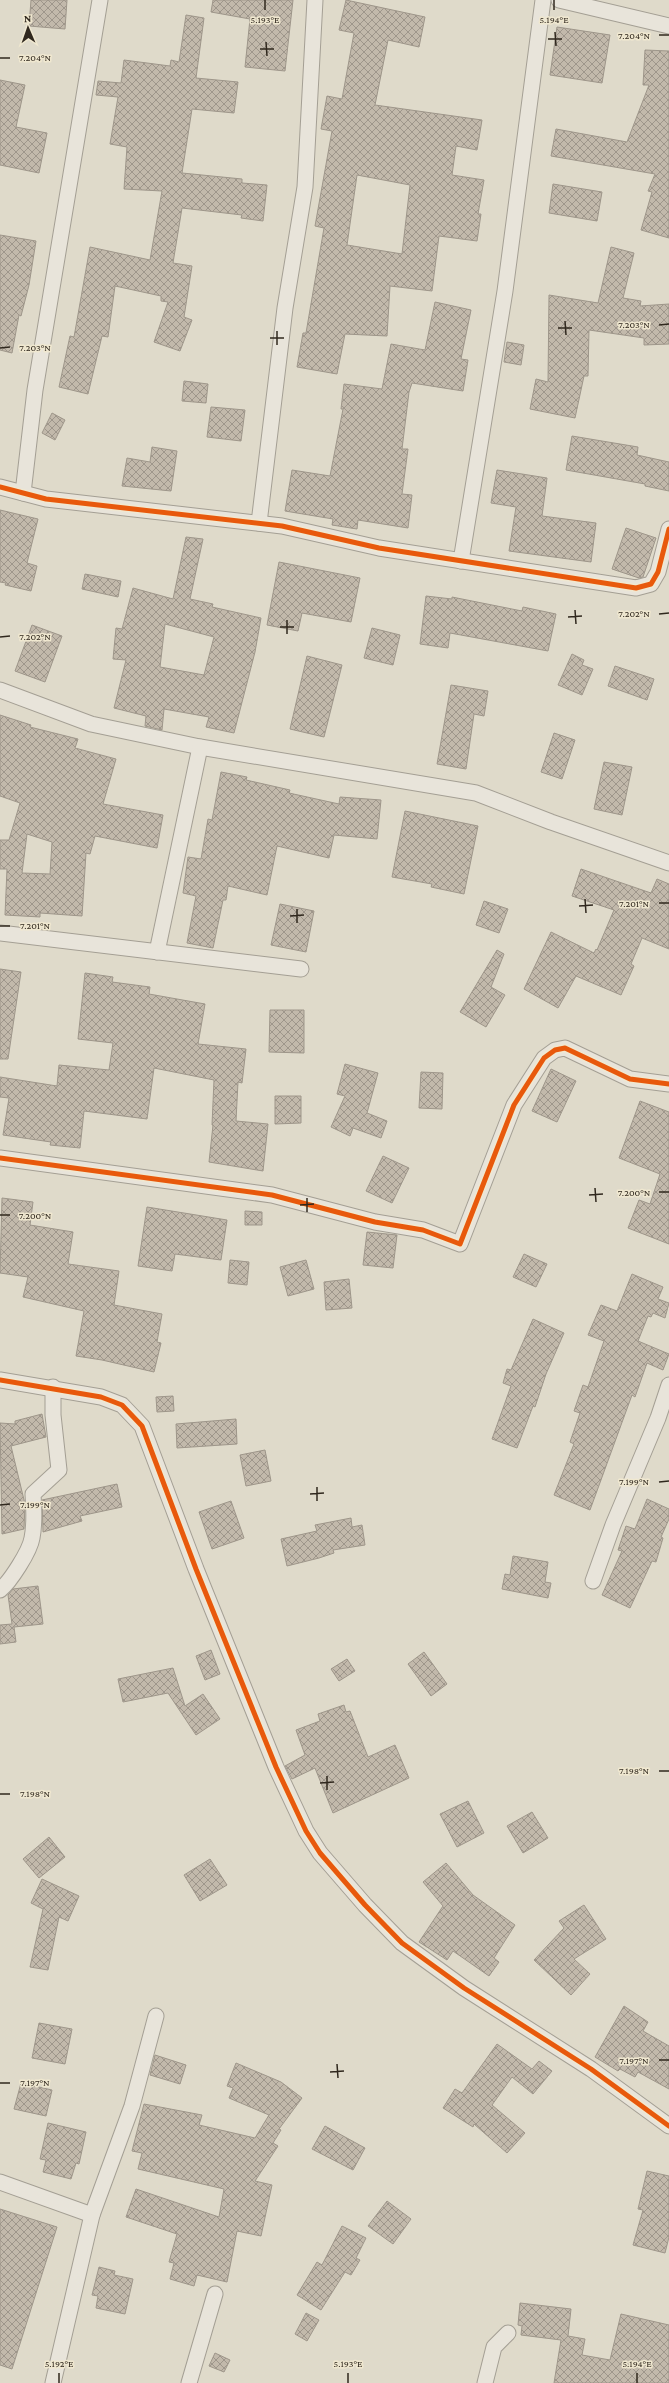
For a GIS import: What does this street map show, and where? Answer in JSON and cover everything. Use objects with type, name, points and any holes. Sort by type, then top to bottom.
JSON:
[{"type":"street","points":[[23,493],[35,390],[100,0]]},
{"type":"street","points":[[259,523],[285,308],[305,187],[315,0]]},
{"type":"street","points":[[461,561],[505,291],[543,0]]},
{"type":"street","points":[[559,0],[669,26]]},
{"type":"street","points":[[0,487],[46,499],[282,526],[379,548],[636,588],[651,584],[658,572],[669,529]]},
{"type":"street","points":[[0,690],[91,724],[200,747],[476,793],[551,822],[669,862]]},
{"type":"street","points":[[157,952],[200,747]]},
{"type":"street","points":[[0,933],[301,969]]},
{"type":"street","points":[[0,1158],[272,1195],[375,1222],[423,1230],[460,1244],[514,1105],[544,1058],[555,1050],[565,1048],[623,1076],[669,1084]]},
{"type":"street","points":[[0,1380],[53,1387],[101,1397],[122,1405],[142,1426],[196,1569],[276,1767],[306,1831],[320,1853],[402,1943],[464,1988],[591,2069],[669,2126]]},
{"type":"street","points":[[593,1581],[613,1525],[664,1420],[669,1386]]},
{"type":"street","points":[[0,1590],[12,1576],[32,1539],[34,1494],[59,1470],[53,1415],[53,1387]]},
{"type":"street","points":[[53,2383],[92,2215],[132,2106],[156,2016]]},
{"type":"street","points":[[0,2182],[92,2215]]},
{"type":"street","points":[[189,2383],[215,2294]]},
{"type":"street","points":[[485,2383],[494,2347],[508,2333]]},
{"type":"building","points":[[31,0],[67,0],[65,29],[29,26]]},
{"type":"building","points":[[213,0],[293,0],[285,71],[245,67],[250,19],[211,12]]},
{"type":"building","points":[[346,0],[425,17],[419,47],[388,40],[375,105],[482,120],[477,150],[456,146],[452,175],[484,180],[478,214],[481,214],[477,241],[439,236],[432,291],[390,286],[387,336],[345,334],[337,374],[297,367],[303,333],[306,333],[324,228],[315,226],[332,131],[321,129],[327,96],[342,99],[354,33],[339,30]],"holes":[[[357,175],[410,185],[402,254],[347,245]]]},
{"type":"building","points":[[186,15],[204,18],[196,78],[238,82],[234,113],[192,109],[182,173],[242,179],[242,183],[267,185],[263,221],[241,218],[242,215],[182,208],[173,263],[192,266],[184,317],[192,320],[180,351],[154,342],[168,302],[161,301],[161,296],[115,286],[108,337],[102,336],[88,394],[59,387],[70,336],[74,337],[90,247],[150,260],[162,191],[124,189],[127,147],[110,144],[118,97],[96,95],[98,81],[121,83],[124,60],[170,66],[171,60],[179,62]]},
{"type":"building","points":[[557,27],[610,35],[602,83],[550,75]]},
{"type":"building","points":[[645,50],[669,51],[669,238],[641,230],[652,192],[648,191],[655,174],[551,156],[556,129],[627,142],[649,85],[643,85]]},
{"type":"building","points":[[0,80],[25,85],[16,127],[47,133],[39,173],[0,165]]},
{"type":"building","points":[[553,184],[602,192],[597,221],[549,213]]},
{"type":"building","points":[[0,235],[36,241],[29,285],[21,316],[19,315],[12,353],[0,350]]},
{"type":"building","points":[[611,247],[634,253],[623,298],[641,301],[640,306],[669,304],[669,344],[644,345],[644,338],[589,330],[588,376],[584,376],[575,418],[530,409],[536,379],[548,382],[549,295],[598,303]]},
{"type":"building","points":[[435,302],[471,310],[461,359],[468,360],[463,391],[412,383],[409,392],[402,449],[408,449],[402,494],[412,495],[408,528],[358,520],[357,529],[332,525],[333,519],[285,511],[292,470],[330,476],[343,409],[341,409],[344,384],[382,389],[391,344],[425,350]]},
{"type":"building","points":[[507,342],[524,345],[521,365],[504,362]]},
{"type":"building","points":[[184,381],[208,384],[206,403],[182,401]]},
{"type":"building","points":[[211,407],[245,410],[241,441],[207,437]]},
{"type":"building","points":[[52,413],[65,420],[55,440],[42,433]]},
{"type":"building","points":[[572,436],[638,447],[637,455],[669,462],[669,491],[645,486],[645,484],[566,470]]},
{"type":"building","points":[[152,447],[177,451],[171,491],[122,486],[127,458],[150,462]]},
{"type":"building","points":[[497,470],[547,478],[542,516],[596,523],[591,562],[509,551],[516,507],[491,503]]},
{"type":"building","points":[[0,510],[38,519],[27,563],[37,566],[31,591],[5,585],[6,583],[0,582]]},
{"type":"building","points":[[626,528],[656,538],[643,577],[639,578],[612,569]]},
{"type":"building","points":[[186,537],[203,539],[190,599],[213,604],[212,607],[261,618],[255,652],[234,733],[206,727],[209,717],[164,709],[162,730],[145,726],[146,716],[114,708],[126,660],[113,659],[116,628],[122,629],[133,588],[173,599]],"holes":[[[165,624],[214,637],[204,675],[160,667]]]},
{"type":"building","points":[[279,562],[360,578],[351,622],[302,613],[298,631],[267,625]]},
{"type":"building","points":[[85,574],[121,581],[118,597],[82,589]]},
{"type":"building","points":[[426,596],[452,599],[452,597],[522,611],[523,607],[556,614],[548,651],[450,633],[448,648],[420,644]]},
{"type":"building","points":[[32,625],[62,636],[45,682],[15,671]]},
{"type":"building","points":[[372,628],[400,635],[393,665],[364,658]]},
{"type":"building","points":[[572,654],[584,660],[582,665],[593,669],[582,695],[558,685]]},
{"type":"building","points":[[307,656],[342,665],[324,737],[290,729]]},
{"type":"building","points":[[615,666],[654,679],[647,700],[608,686]]},
{"type":"building","points":[[451,685],[488,691],[484,716],[474,714],[466,769],[437,764]]},
{"type":"building","points":[[0,715],[31,725],[30,727],[78,739],[75,748],[116,759],[103,804],[163,815],[157,848],[95,836],[90,854],[86,853],[82,916],[40,913],[40,917],[5,915],[7,869],[0,869],[0,840],[9,840],[20,803],[0,796]],"holes":[[[27,834],[52,842],[50,874],[22,873]]]},
{"type":"building","points":[[554,733],[575,740],[562,779],[541,772]]},
{"type":"building","points":[[604,762],[632,767],[622,815],[594,809]]},
{"type":"building","points":[[221,772],[247,777],[246,780],[290,790],[289,793],[339,804],[340,797],[381,800],[377,839],[334,835],[329,858],[277,846],[267,895],[228,886],[226,900],[223,900],[213,948],[187,943],[196,896],[183,893],[188,857],[201,859],[208,819],[212,820]]},
{"type":"building","points":[[405,811],[478,826],[464,894],[431,887],[432,884],[392,877]]},
{"type":"building","points":[[581,869],[651,893],[657,879],[669,884],[669,949],[642,938],[631,964],[634,966],[621,995],[576,976],[558,1008],[524,989],[551,932],[594,953],[596,949],[597,950],[614,910],[572,896]]},
{"type":"building","points":[[484,901],[508,909],[499,933],[476,925]]},
{"type":"building","points":[[280,904],[314,911],[306,952],[271,945]]},
{"type":"building","points":[[497,950],[504,954],[491,987],[505,995],[486,1027],[460,1012]]},
{"type":"building","points":[[0,969],[21,972],[8,1059],[0,1059]]},
{"type":"building","points":[[85,973],[113,977],[112,982],[150,987],[149,994],[205,1004],[198,1044],[246,1049],[242,1083],[238,1082],[236,1121],[268,1124],[263,1171],[209,1162],[213,1125],[214,1080],[154,1068],[147,1119],[84,1111],[80,1148],[50,1145],[51,1142],[3,1135],[9,1098],[0,1097],[0,1077],[57,1086],[59,1065],[109,1070],[113,1043],[78,1039]]},
{"type":"building","points":[[270,1010],[304,1010],[304,1053],[269,1052]]},
{"type":"building","points":[[345,1064],[378,1073],[367,1113],[387,1121],[381,1138],[353,1128],[350,1136],[331,1127],[345,1096],[337,1094]]},
{"type":"building","points":[[551,1069],[576,1081],[557,1122],[532,1111]]},
{"type":"building","points":[[421,1072],[443,1073],[442,1109],[419,1108]]},
{"type":"building","points":[[275,1096],[301,1096],[301,1123],[275,1124]]},
{"type":"building","points":[[640,1101],[669,1112],[669,1244],[628,1228],[639,1200],[650,1204],[660,1174],[619,1158]]},
{"type":"building","points":[[383,1156],[409,1168],[392,1203],[366,1191]]},
{"type":"building","points":[[2,1198],[33,1202],[30,1225],[73,1232],[68,1264],[119,1271],[114,1305],[162,1314],[157,1342],[161,1343],[154,1372],[102,1360],[76,1356],[84,1311],[23,1297],[28,1277],[0,1273]]},
{"type":"building","points":[[147,1207],[227,1220],[221,1260],[175,1254],[172,1271],[138,1266]]},
{"type":"building","points":[[245,1211],[262,1212],[262,1225],[245,1225]]},
{"type":"building","points":[[367,1232],[397,1235],[393,1268],[363,1265]]},
{"type":"building","points":[[524,1254],[547,1264],[536,1287],[513,1277]]},
{"type":"building","points":[[230,1260],[249,1262],[247,1285],[228,1283]]},
{"type":"building","points":[[306,1260],[314,1289],[288,1296],[280,1267]]},
{"type":"building","points":[[632,1274],[663,1287],[658,1299],[669,1303],[665,1318],[653,1313],[651,1317],[648,1316],[638,1341],[669,1354],[663,1370],[647,1363],[635,1397],[632,1395],[590,1510],[554,1495],[574,1444],[570,1442],[580,1413],[574,1411],[583,1385],[588,1387],[604,1341],[588,1335],[601,1305],[617,1311]]},
{"type":"building","points":[[349,1279],[352,1308],[326,1310],[324,1282]]},
{"type":"building","points":[[533,1319],[564,1333],[517,1448],[492,1439],[511,1386],[503,1383],[507,1369],[511,1370]]},
{"type":"building","points":[[173,1396],[174,1411],[157,1412],[156,1397]]},
{"type":"building","points":[[42,1414],[46,1437],[11,1446],[25,1504],[24,1529],[2,1534],[0,1423],[15,1424],[15,1421]]},
{"type":"building","points":[[236,1419],[237,1444],[177,1448],[176,1424]]},
{"type":"building","points":[[265,1450],[271,1481],[246,1486],[240,1455]]},
{"type":"building","points":[[117,1484],[122,1507],[80,1516],[82,1521],[43,1532],[42,1500]]},
{"type":"building","points":[[647,1499],[669,1509],[669,1519],[661,1537],[663,1538],[656,1562],[652,1561],[630,1608],[602,1595],[622,1551],[618,1550],[626,1526],[635,1529]]},
{"type":"building","points":[[231,1501],[244,1538],[212,1549],[199,1512]]},
{"type":"building","points":[[351,1518],[352,1527],[362,1525],[365,1545],[333,1550],[334,1553],[287,1566],[281,1539],[317,1531],[315,1525]]},
{"type":"building","points":[[513,1556],[548,1562],[545,1582],[551,1583],[548,1598],[502,1589],[505,1574],[510,1575]]},
{"type":"building","points":[[38,1586],[43,1624],[14,1627],[16,1642],[0,1644],[0,1625],[12,1624],[8,1595],[13,1589]]},
{"type":"building","points":[[211,1650],[220,1674],[205,1680],[196,1656]]},
{"type":"building","points":[[424,1652],[447,1684],[431,1696],[408,1664]]},
{"type":"building","points":[[347,1659],[355,1671],[339,1681],[331,1669]]},
{"type":"building","points":[[173,1668],[185,1706],[203,1694],[220,1719],[196,1735],[168,1693],[123,1702],[118,1679]]},
{"type":"building","points":[[344,1705],[346,1712],[350,1711],[368,1757],[395,1745],[409,1778],[333,1813],[315,1768],[292,1779],[285,1766],[305,1755],[296,1730],[320,1721],[318,1714]]},
{"type":"building","points":[[468,1801],[484,1833],[457,1847],[440,1814]]},
{"type":"building","points":[[532,1812],[548,1838],[523,1853],[507,1826]]},
{"type":"building","points":[[49,1837],[65,1857],[39,1878],[23,1859]]},
{"type":"building","points":[[210,1859],[227,1885],[200,1901],[184,1875]]},
{"type":"building","points":[[446,1863],[473,1895],[515,1925],[494,1958],[499,1962],[489,1976],[453,1951],[447,1960],[419,1942],[443,1906],[423,1882]]},
{"type":"building","points":[[42,1879],[79,1896],[68,1921],[59,1917],[48,1970],[30,1967],[43,1909],[31,1903]]},
{"type":"building","points":[[584,1905],[606,1939],[574,1959],[590,1974],[571,1995],[534,1960],[564,1928],[559,1921]]},
{"type":"building","points":[[624,2006],[648,2022],[643,2031],[669,2046],[669,2089],[638,2072],[635,2077],[620,2069],[618,2071],[595,2057]]},
{"type":"building","points":[[39,2023],[72,2029],[65,2064],[32,2058]]},
{"type":"building","points":[[497,2044],[532,2069],[539,2061],[552,2071],[533,2094],[512,2077],[492,2105],[525,2133],[507,2153],[474,2124],[473,2127],[443,2108],[455,2089],[462,2093]]},
{"type":"building","points":[[155,2055],[186,2065],[180,2084],[150,2075]]},
{"type":"building","points":[[236,2063],[281,2082],[302,2098],[279,2129],[281,2130],[273,2143],[278,2146],[255,2181],[272,2185],[261,2236],[237,2231],[227,2282],[197,2275],[194,2286],[170,2279],[174,2263],[169,2262],[177,2234],[126,2217],[136,2189],[219,2217],[224,2189],[138,2169],[142,2153],[132,2151],[144,2104],[202,2115],[199,2125],[255,2138],[269,2115],[229,2098],[233,2088],[227,2086]]},
{"type":"building","points":[[21,2083],[52,2090],[46,2116],[14,2109]]},
{"type":"building","points":[[48,2123],[86,2132],[79,2164],[76,2163],[71,2179],[43,2172],[46,2160],[40,2159]]},
{"type":"building","points":[[325,2126],[365,2148],[353,2170],[312,2149]]},
{"type":"building","points":[[647,2171],[669,2176],[669,2237],[665,2253],[633,2245],[643,2210],[638,2209]]},
{"type":"building","points":[[387,2201],[411,2219],[393,2244],[368,2226]]},
{"type":"building","points":[[0,2209],[57,2227],[12,2369],[0,2365]]},
{"type":"building","points":[[342,2226],[366,2238],[356,2258],[360,2260],[351,2275],[345,2272],[321,2310],[297,2295],[317,2262],[322,2265]]},
{"type":"building","points":[[99,2267],[115,2271],[114,2275],[133,2279],[125,2314],[96,2308],[98,2296],[92,2295]]},
{"type":"building","points":[[520,2303],[571,2309],[568,2336],[585,2339],[582,2355],[610,2360],[621,2314],[669,2325],[669,2383],[554,2383],[561,2340],[521,2335],[522,2326],[518,2325]]},
{"type":"building","points":[[306,2313],[319,2320],[307,2341],[295,2334]]},
{"type":"building","points":[[215,2353],[230,2360],[224,2372],[209,2366]]},
{"type":"cycle path","points":[[0,487],[46,499],[282,526],[379,548],[636,588],[651,584],[658,572],[669,529]]},
{"type":"cycle path","points":[[0,1158],[272,1195],[375,1222],[423,1230],[460,1244],[514,1105],[544,1058],[555,1050],[565,1048],[630,1079],[669,1084]]},
{"type":"cycle path","points":[[0,1380],[101,1397],[122,1405],[142,1426],[196,1569],[276,1767],[306,1831],[320,1853],[365,1905],[402,1943],[464,1988],[591,2069],[669,2126]]}]
